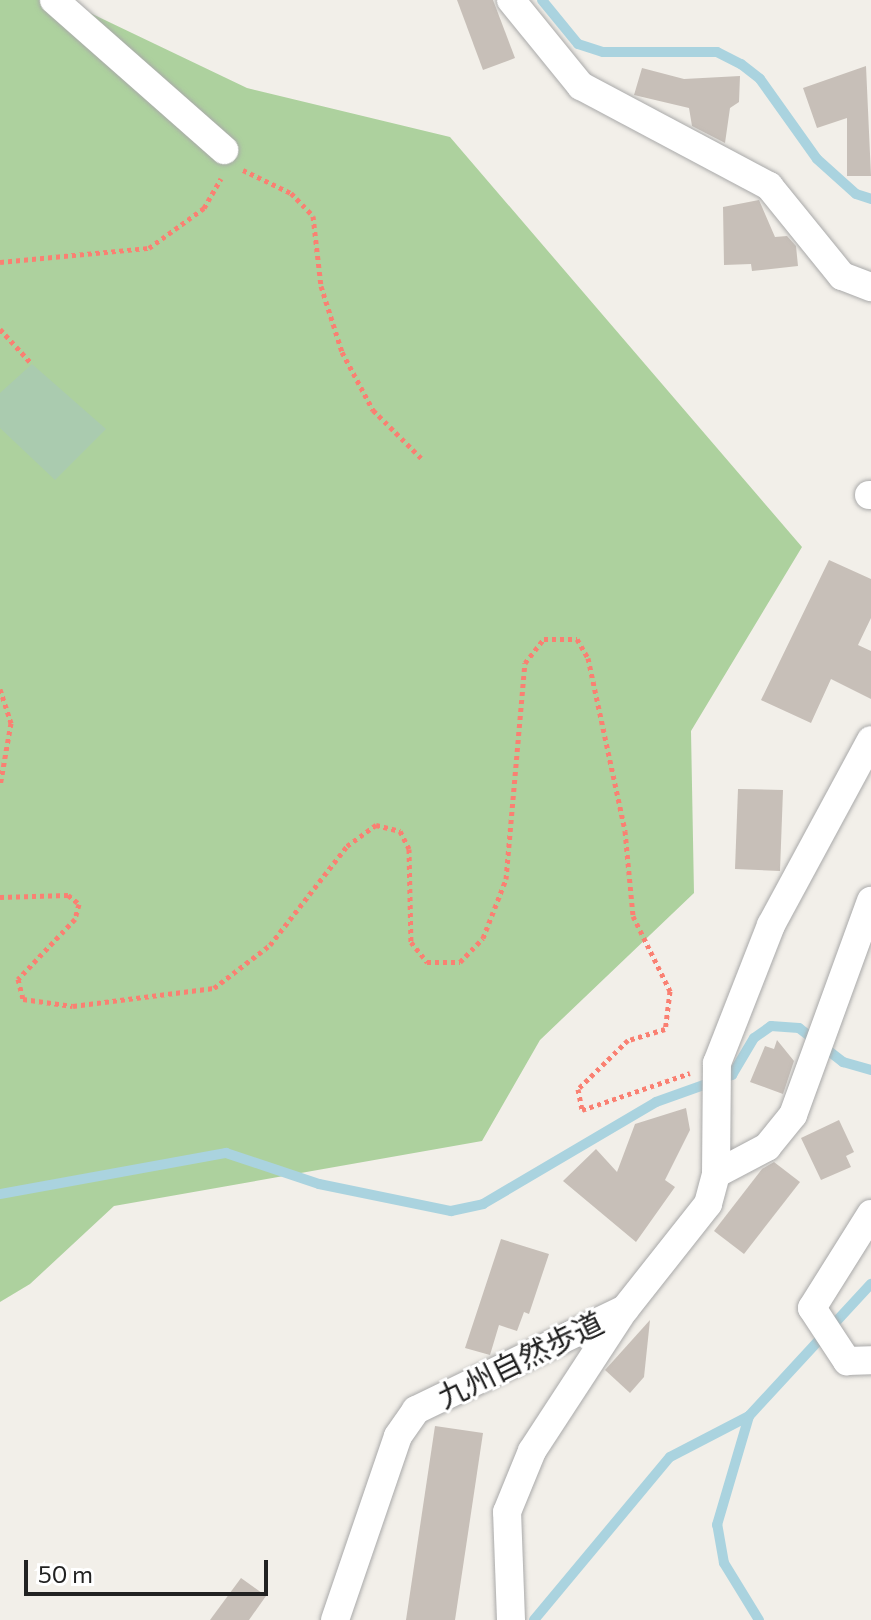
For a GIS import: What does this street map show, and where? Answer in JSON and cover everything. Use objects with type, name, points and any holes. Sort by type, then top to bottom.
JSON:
[{"type":"street","points":[[54,0],[231,159]]},
{"type":"street","points":[[511,0],[581,86],[769,186],[842,276],[871,287]]},
{"type":"street","points":[[717,1064],[771,925],[871,740]]},
{"type":"street","points":[[716,1174],[779,1137],[811,1065],[871,901]]},
{"type":"street","name":"九州自然歩道","points":[[331,1616],[398,1436],[416,1410],[625,1309],[686,1237],[708,1204],[716,1174],[717,1064]]},
{"type":"street","points":[[859,1360],[812,1308],[871,1214]]},
{"type":"street","points":[[511,1620],[507,1512],[532,1451],[625,1309]]},
{"type":"path","points":[[0,262],[149,248],[204,208],[231,159],[291,193],[313,216],[321,286],[342,352],[373,410],[421,458]]},
{"type":"path","points":[[0,329],[32,364]]},
{"type":"path","points":[[0,897],[68,895],[79,904],[75,919],[18,979],[23,999],[73,1006],[214,988],[270,945],[347,846],[376,825],[400,831],[409,849],[411,942],[427,962],[460,962],[483,938],[506,879],[518,689],[525,663],[544,639],[577,639],[588,658],[625,831],[633,916],[670,991],[665,1029],[628,1040],[578,1089],[582,1110],[717,1064]]},
{"type":"path","points":[[0,689],[11,723],[0,786]]},
{"type":"green space","points":[[0,0],[63,0],[247,88],[450,137],[802,547],[691,731],[694,893],[540,1040],[482,1141],[114,1206],[30,1284],[0,1302]]},
{"type":"green space","points":[[32,364],[106,429],[55,480],[0,428],[0,393]]},
{"type":"building","points":[[457,0],[493,0],[515,58],[483,70]]},
{"type":"building","points":[[866,66],[871,176],[847,176],[847,118],[817,128],[803,88]]},
{"type":"building","points":[[642,68],[684,79],[740,76],[739,102],[730,108],[725,143],[692,126],[689,108],[634,95]]},
{"type":"building","points":[[759,200],[775,237],[787,236],[796,246],[798,266],[752,271],[751,264],[724,265],[723,207]]},
{"type":"building","points":[[829,560],[871,579],[871,618],[858,645],[871,651],[871,699],[831,679],[811,723],[761,700]]},
{"type":"building","points":[[738,789],[783,790],[780,871],[735,869]]},
{"type":"building","points":[[777,1040],[794,1061],[783,1094],[750,1082],[765,1046],[774,1049]]},
{"type":"building","points":[[686,1108],[690,1130],[665,1180],[675,1187],[636,1242],[563,1181],[596,1149],[617,1172],[635,1124]]},
{"type":"building","points":[[839,1120],[854,1152],[846,1156],[851,1167],[821,1180],[801,1138]]},
{"type":"building","points":[[774,1162],[800,1182],[744,1254],[714,1231],[762,1169]]},
{"type":"building","points":[[501,1239],[549,1254],[529,1314],[524,1312],[517,1331],[499,1325],[490,1355],[465,1348]]},
{"type":"building","points":[[650,1320],[644,1377],[630,1393],[605,1370]]},
{"type":"building","points":[[435,1426],[483,1433],[455,1620],[406,1620]]},
{"type":"building","points":[[241,1578],[266,1596],[249,1620],[210,1620]]},
{"type":"waterway","points":[[542,0],[578,44],[603,52],[717,52],[741,64],[760,79],[817,159],[856,194],[871,199]]},
{"type":"waterway","points":[[0,1194],[226,1153],[319,1184],[451,1211],[483,1204],[656,1102],[732,1075],[754,1038],[771,1026],[799,1028],[843,1062],[871,1070]]},
{"type":"waterway","points":[[759,1620],[724,1563],[717,1525],[749,1416],[871,1284]]},
{"type":"waterway","points":[[534,1620],[670,1457],[749,1416]]}]
